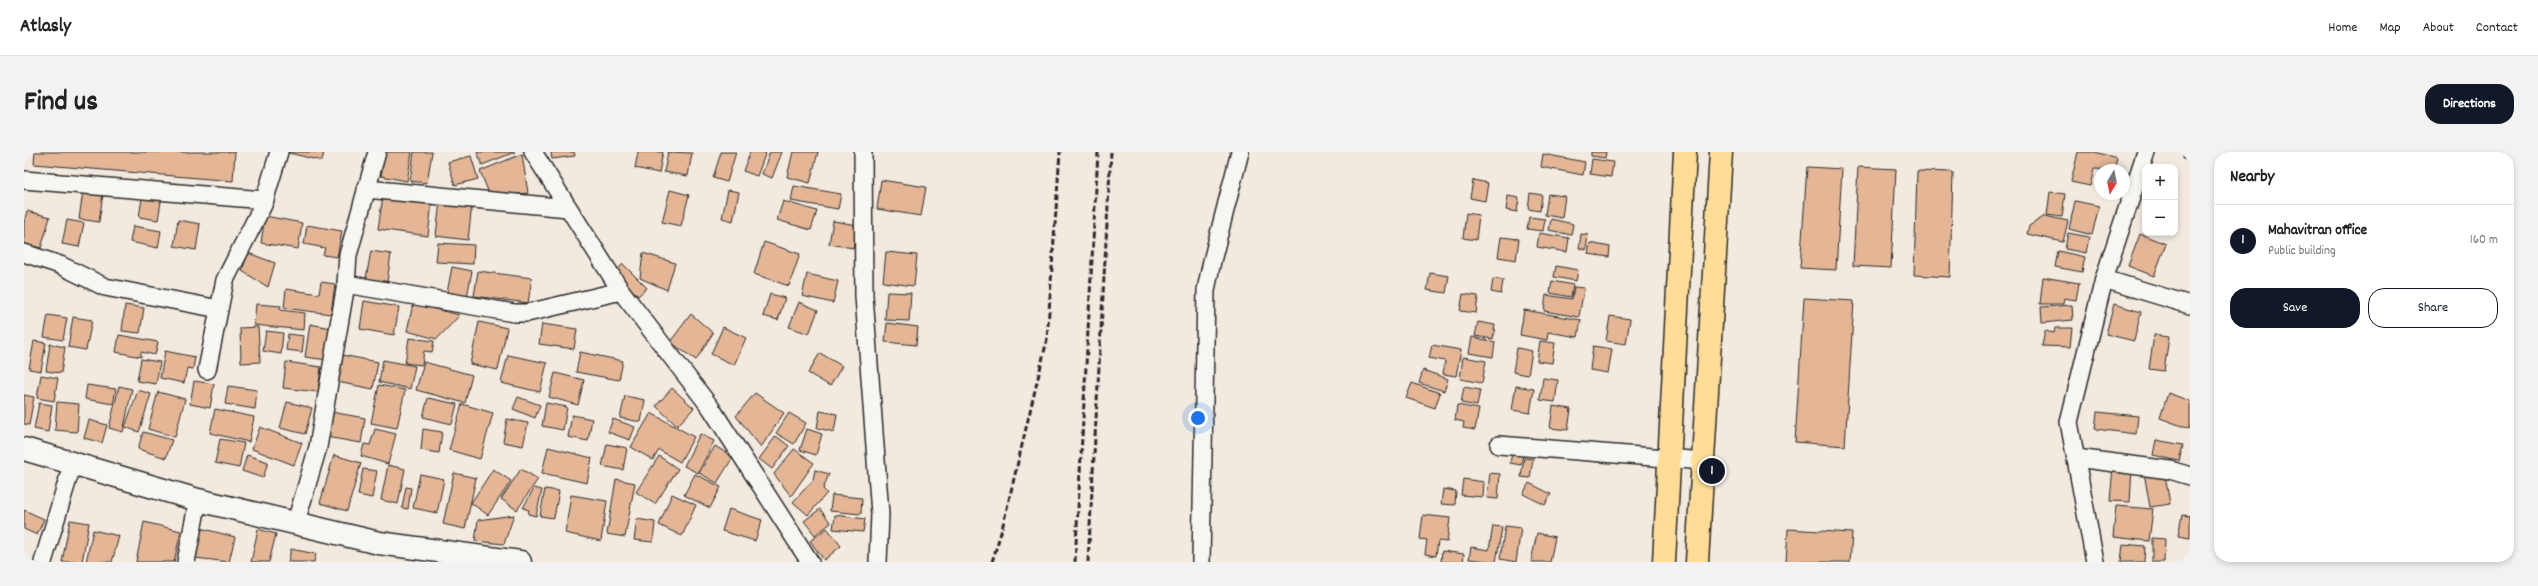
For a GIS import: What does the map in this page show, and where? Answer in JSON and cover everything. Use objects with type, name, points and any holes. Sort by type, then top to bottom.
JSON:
[{"type":"main road","points":[[1664,562],[1685,152]]},
{"type":"main road","points":[[1697,562],[1721,152]]},
{"type":"main road","points":[[24,449],[73,462],[198,500],[296,522],[379,543],[465,558],[520,562]]},
{"type":"street","points":[[207,370],[226,277],[265,200],[279,152]]},
{"type":"street","points":[[296,522],[318,447],[346,284],[348,255],[377,152]]},
{"type":"street","points":[[533,152],[621,292],[711,408],[810,562]]},
{"type":"street","points":[[863,152],[864,296],[880,520],[878,562]]},
{"type":"street","points":[[1201,562],[1206,290],[1240,152]]},
{"type":"street","points":[[2095,562],[2069,422],[2104,279],[2146,152]]},
{"type":"street","points":[[24,180],[265,200]]},
{"type":"street","points":[[366,189],[568,208]]},
{"type":"street","points":[[24,253],[60,265],[105,287],[219,309]]},
{"type":"street","points":[[2104,279],[2190,305]]},
{"type":"street","points":[[346,284],[514,313],[527,313],[621,292]]},
{"type":"street","points":[[1499,445],[1670,460],[1704,461]]},
{"type":"street","points":[[2076,458],[2170,470],[2190,476]]},
{"type":"street","points":[[43,562],[73,462]]},
{"type":"street","points":[[186,562],[198,500]]},
{"type":"building","points":[[35,152],[235,152],[233,181],[34,164]]},
{"type":"building","points":[[285,152],[324,152],[322,161]]},
{"type":"building","points":[[385,152],[412,152],[407,181],[381,176]]},
{"type":"building","points":[[414,152],[432,152],[427,183],[410,181]]},
{"type":"building","points":[[477,152],[515,152],[482,165]]},
{"type":"building","points":[[551,152],[574,152],[575,156],[552,159]]},
{"type":"building","points":[[638,152],[663,152],[659,173],[635,168]]},
{"type":"building","points":[[668,152],[692,153],[688,176],[664,172]]},
{"type":"building","points":[[721,152],[736,152],[727,182],[713,178]]},
{"type":"building","points":[[750,152],[766,152],[757,176],[743,171]]},
{"type":"building","points":[[770,152],[782,152],[772,178],[762,174]]},
{"type":"building","points":[[793,152],[818,152],[810,183],[787,177]]},
{"type":"building","points":[[1591,152],[1606,152],[1605,158],[1591,156]]},
{"type":"building","points":[[2078,152],[2095,152],[2117,158],[2116,164],[2094,164],[2090,186],[2071,182]]},
{"type":"building","points":[[2184,152],[2190,152],[2190,159],[2183,159]]},
{"type":"building","points":[[522,154],[528,193],[490,196],[480,171]]},
{"type":"building","points":[[1543,154],[1585,162],[1583,175],[1541,167]]},
{"type":"building","points":[[471,156],[478,179],[455,185],[448,162]]},
{"type":"building","points":[[1592,159],[1613,162],[1611,177],[1590,174]]},
{"type":"building","points":[[1807,167],[1842,169],[1836,270],[1800,268]]},
{"type":"building","points":[[1858,167],[1896,169],[1891,268],[1853,266]]},
{"type":"building","points":[[1917,171],[1953,172],[1950,277],[1914,275]]},
{"type":"building","points":[[881,180],[926,187],[921,216],[877,209]]},
{"type":"building","points":[[1473,180],[1488,183],[1485,201],[1470,198]]},
{"type":"building","points":[[794,186],[841,194],[838,209],[791,201]]},
{"type":"building","points":[[670,190],[689,195],[681,226],[662,222]]},
{"type":"building","points":[[728,190],[739,192],[733,221],[722,218]]},
{"type":"building","points":[[83,191],[103,194],[99,222],[79,219]]},
{"type":"building","points":[[143,192],[162,195],[158,220],[139,217]]},
{"type":"building","points":[[2050,192],[2065,194],[2062,217],[2047,215]]},
{"type":"building","points":[[1530,193],[1542,195],[1540,211],[1528,209]]},
{"type":"building","points":[[1548,194],[1565,196],[1562,218],[1545,215]]},
{"type":"building","points":[[383,196],[432,202],[428,236],[378,229]]},
{"type":"building","points":[[1508,196],[1519,198],[1517,212],[1506,210]]},
{"type":"building","points":[[440,201],[472,204],[468,240],[436,236]]},
{"type":"building","points":[[783,201],[817,211],[811,230],[777,220]]},
{"type":"building","points":[[2075,201],[2099,206],[2092,235],[2069,229]]},
{"type":"building","points":[[27,211],[50,217],[41,248],[24,244],[24,223]]},
{"type":"building","points":[[1466,213],[1479,215],[1476,240],[1463,238]]},
{"type":"building","points":[[265,216],[302,223],[298,249],[261,243]]},
{"type":"building","points":[[2045,216],[2068,221],[2063,242],[2027,234],[2029,226]]},
{"type":"building","points":[[1529,217],[1545,219],[1543,231],[1527,229]]},
{"type":"building","points":[[1551,219],[1573,224],[1571,235],[1549,230]]},
{"type":"building","points":[[67,220],[84,223],[79,247],[62,244]]},
{"type":"building","points":[[178,220],[200,224],[196,250],[174,246]]},
{"type":"building","points":[[833,221],[857,225],[853,248],[829,244]]},
{"type":"building","points":[[307,225],[342,231],[337,257],[323,255],[325,248],[304,244]]},
{"type":"building","points":[[133,226],[161,231],[158,248],[130,242]]},
{"type":"building","points":[[1539,233],[1569,238],[1567,252],[1537,247]]},
{"type":"building","points":[[2068,233],[2089,237],[2086,253],[2065,249]]},
{"type":"building","points":[[1581,234],[1588,235],[1586,250],[1579,248]]},
{"type":"building","points":[[2140,234],[2166,244],[2154,276],[2128,266]]},
{"type":"building","points":[[1501,237],[1519,239],[1516,260],[1498,257]]},
{"type":"building","points":[[764,242],[800,254],[789,286],[754,274]]},
{"type":"building","points":[[438,243],[474,245],[473,264],[436,262]]},
{"type":"building","points":[[1590,243],[1610,247],[1609,257],[1588,254]]},
{"type":"building","points":[[371,251],[391,254],[387,282],[366,278]]},
{"type":"building","points":[[2058,251],[2085,257],[2082,272],[2055,267]]},
{"type":"building","points":[[886,252],[917,255],[914,286],[883,282]]},
{"type":"building","points":[[248,253],[275,263],[268,287],[242,271]]},
{"type":"building","points":[[643,253],[675,263],[667,290],[640,278]]},
{"type":"building","points":[[623,264],[647,288],[638,296],[615,272]]},
{"type":"building","points":[[1556,266],[1578,270],[1576,281],[1554,277]]},
{"type":"building","points":[[452,267],[472,271],[467,297],[447,293]]},
{"type":"building","points":[[478,271],[532,278],[528,303],[474,296]]},
{"type":"building","points":[[1430,273],[1449,276],[1446,293],[1427,290]]},
{"type":"building","points":[[807,274],[838,281],[833,303],[802,296]]},
{"type":"building","points":[[2043,277],[2079,283],[2076,300],[2064,298],[2063,304],[2040,304]]},
{"type":"building","points":[[1493,279],[1503,280],[1501,294],[1491,292]]},
{"type":"building","points":[[1552,281],[1573,285],[1571,297],[1550,293]]},
{"type":"building","points":[[321,282],[335,284],[331,314],[284,308],[286,289],[319,294]]},
{"type":"building","points":[[1574,287],[1584,288],[1579,317],[1544,311],[1546,295],[1572,299]]},
{"type":"building","points":[[887,292],[911,293],[909,321],[885,320]]},
{"type":"building","points":[[770,294],[785,298],[778,320],[763,316]]},
{"type":"building","points":[[1463,294],[1478,296],[1476,313],[1460,311]]},
{"type":"building","points":[[1804,298],[1854,301],[1845,446],[1795,442]]},
{"type":"building","points":[[364,301],[399,307],[394,335],[360,329]]},
{"type":"building","points":[[799,302],[818,310],[809,334],[789,327]]},
{"type":"building","points":[[256,304],[281,306],[280,310],[305,313],[304,330],[254,325]]},
{"type":"building","points":[[413,304],[460,315],[437,339],[407,331]]},
{"type":"building","points":[[2114,304],[2141,312],[2134,341],[2106,334]]},
{"type":"building","points":[[125,305],[144,308],[140,333],[122,331]]},
{"type":"building","points":[[2072,305],[2073,320],[2042,323],[2041,307]]},
{"type":"building","points":[[1524,310],[1581,320],[1578,337],[1548,332],[1547,340],[1520,335]]},
{"type":"building","points":[[691,314],[713,333],[696,360],[670,342]]},
{"type":"building","points":[[48,315],[67,318],[63,340],[44,337]]},
{"type":"building","points":[[1610,316],[1630,319],[1626,344],[1606,341]]},
{"type":"building","points":[[73,317],[92,320],[86,350],[68,347]]},
{"type":"building","points":[[479,322],[507,328],[498,370],[470,364]]},
{"type":"building","points":[[1478,322],[1495,325],[1493,339],[1475,336]]},
{"type":"building","points":[[887,323],[918,327],[916,345],[885,342]]},
{"type":"building","points":[[310,324],[331,328],[327,360],[305,357]]},
{"type":"building","points":[[542,324],[577,329],[574,349],[539,344]]},
{"type":"building","points":[[258,327],[260,362],[241,363],[240,328]]},
{"type":"building","points":[[723,327],[746,338],[734,365],[711,354]]},
{"type":"building","points":[[2055,328],[2072,328],[2070,347],[2042,346],[2045,331],[2054,333]]},
{"type":"building","points":[[266,331],[283,333],[281,354],[263,351]]},
{"type":"building","points":[[288,334],[304,336],[302,352],[286,350]]},
{"type":"building","points":[[119,335],[158,342],[155,355],[141,352],[141,357],[116,352]]},
{"type":"building","points":[[2154,335],[2169,337],[2164,371],[2149,369]]},
{"type":"building","points":[[1472,337],[1495,342],[1493,357],[1469,353]]},
{"type":"building","points":[[409,338],[434,341],[432,352],[424,351],[422,365],[405,363]]},
{"type":"building","points":[[34,341],[46,343],[41,371],[29,369]]},
{"type":"building","points":[[1540,341],[1555,343],[1552,363],[1537,361]]},
{"type":"building","points":[[50,344],[65,347],[61,373],[46,371]]},
{"type":"building","points":[[1432,345],[1461,350],[1456,376],[1443,374],[1445,361],[1429,358]]},
{"type":"building","points":[[1593,346],[1612,349],[1608,373],[1590,370]]},
{"type":"building","points":[[1517,348],[1532,351],[1528,375],[1513,372]]},
{"type":"building","points":[[165,351],[195,357],[193,369],[187,368],[184,383],[160,378]]},
{"type":"building","points":[[580,352],[623,361],[619,380],[576,372]]},
{"type":"building","points":[[820,353],[842,366],[830,386],[808,373]]},
{"type":"building","points":[[342,355],[378,362],[373,389],[337,382]]},
{"type":"building","points":[[508,355],[547,363],[540,392],[501,383]]},
{"type":"building","points":[[1463,357],[1486,361],[1482,383],[1460,379]]},
{"type":"building","points":[[141,359],[160,362],[156,384],[137,381]]},
{"type":"building","points":[[383,360],[415,366],[410,389],[379,382]]},
{"type":"building","points":[[286,362],[321,367],[318,392],[283,388]]},
{"type":"building","points":[[424,362],[472,375],[465,403],[416,390]]},
{"type":"building","points":[[1423,370],[1448,379],[1444,391],[1419,383]]},
{"type":"building","points":[[555,373],[584,380],[578,405],[549,397]]},
{"type":"building","points":[[41,375],[58,378],[54,401],[37,398]]},
{"type":"building","points":[[1543,378],[1558,380],[1555,402],[1540,400]]},
{"type":"building","points":[[194,381],[214,384],[210,408],[190,404]]},
{"type":"building","points":[[1412,383],[1440,393],[1435,408],[1406,398]]},
{"type":"building","points":[[87,385],[116,389],[113,404],[85,399]]},
{"type":"building","points":[[379,385],[405,390],[397,428],[371,423]]},
{"type":"building","points":[[119,386],[132,389],[123,432],[109,428]]},
{"type":"building","points":[[228,386],[257,390],[255,409],[225,404]]},
{"type":"building","points":[[1516,386],[1534,389],[1530,413],[1512,410]]},
{"type":"building","points":[[1464,387],[1480,390],[1477,406],[1461,403]]},
{"type":"building","points":[[672,388],[694,408],[677,426],[656,406]]},
{"type":"building","points":[[138,390],[151,394],[139,432],[125,427]]},
{"type":"building","points":[[158,392],[185,399],[175,437],[148,429]]},
{"type":"building","points":[[755,393],[784,413],[761,447],[736,416]]},
{"type":"building","points":[[2168,393],[2190,401],[2190,429],[2160,418]]},
{"type":"building","points":[[24,395],[34,397],[29,425],[24,424]]},
{"type":"building","points":[[625,396],[645,400],[641,422],[620,418]]},
{"type":"building","points":[[518,397],[540,405],[535,418],[513,409]]},
{"type":"building","points":[[428,398],[457,404],[452,424],[423,417]]},
{"type":"building","points":[[57,402],[79,404],[77,432],[55,430]]},
{"type":"building","points":[[287,402],[312,408],[305,434],[280,428]]},
{"type":"building","points":[[39,403],[52,405],[48,432],[34,429]]},
{"type":"building","points":[[546,403],[567,407],[563,430],[542,426]]},
{"type":"building","points":[[462,404],[493,413],[480,459],[449,450]]},
{"type":"building","points":[[1457,405],[1479,409],[1475,430],[1463,428],[1464,422],[1455,420]]},
{"type":"building","points":[[1553,406],[1571,409],[1568,430],[1550,428]]},
{"type":"building","points":[[215,409],[254,417],[249,442],[210,433]]},
{"type":"building","points":[[820,411],[837,414],[834,432],[817,428]]},
{"type":"building","points":[[331,412],[365,418],[361,443],[326,437]]},
{"type":"building","points":[[2097,412],[2138,416],[2136,434],[2095,429]]},
{"type":"building","points":[[651,413],[694,437],[680,462],[659,450],[653,460],[631,447]]},
{"type":"building","points":[[789,413],[806,423],[794,444],[776,433]]},
{"type":"building","points":[[572,415],[592,419],[588,441],[568,437]]},
{"type":"building","points":[[507,419],[528,423],[523,446],[503,442]]},
{"type":"building","points":[[613,419],[635,427],[630,440],[608,432]]},
{"type":"building","points":[[89,420],[107,425],[102,443],[84,438]]},
{"type":"building","points":[[260,427],[302,443],[294,465],[252,449]]},
{"type":"building","points":[[375,429],[396,434],[388,464],[361,456],[364,444],[370,445]]},
{"type":"building","points":[[423,429],[442,432],[439,453],[421,450]]},
{"type":"building","points":[[807,429],[822,434],[816,455],[800,450]]},
{"type":"building","points":[[143,432],[172,440],[166,458],[138,449]]},
{"type":"building","points":[[700,434],[714,441],[698,473],[684,466]]},
{"type":"building","points":[[776,436],[789,446],[772,469],[759,459]]},
{"type":"building","points":[[220,439],[244,443],[239,468],[215,463]]},
{"type":"building","points":[[2156,440],[2183,445],[2179,461],[2153,455]]},
{"type":"building","points":[[607,444],[627,448],[623,470],[602,466]]},
{"type":"building","points":[[715,446],[733,457],[717,483],[699,473]]},
{"type":"building","points":[[548,447],[592,458],[587,483],[542,473]]},
{"type":"building","points":[[1513,448],[1524,450],[1521,465],[1510,463]]},
{"type":"building","points":[[794,449],[814,463],[791,496],[774,474]]},
{"type":"building","points":[[247,455],[268,462],[263,478],[242,471]]},
{"type":"building","points":[[334,455],[361,463],[347,511],[320,503]]},
{"type":"building","points":[[659,456],[678,469],[655,504],[636,492]]},
{"type":"building","points":[[1524,458],[1533,459],[1530,478],[1521,477]]},
{"type":"building","points":[[388,465],[405,469],[398,504],[381,500]]},
{"type":"building","points":[[2113,467],[2132,468],[2130,502],[2110,501]]},
{"type":"building","points":[[363,469],[377,471],[372,498],[358,495]]},
{"type":"building","points":[[493,469],[511,481],[488,515],[471,503]]},
{"type":"building","points":[[521,469],[538,479],[517,510],[501,499]]},
{"type":"building","points":[[815,470],[829,474],[823,489],[827,493],[808,515],[793,502],[813,480]]},
{"type":"building","points":[[2164,470],[2170,504],[2150,507],[2144,473]]},
{"type":"building","points":[[454,473],[476,478],[465,529],[443,524]]},
{"type":"building","points":[[1490,473],[1500,474],[1498,499],[1487,498]]},
{"type":"building","points":[[420,474],[444,479],[437,513],[413,508]]},
{"type":"building","points":[[695,474],[721,487],[710,508],[684,495]]},
{"type":"building","points":[[616,479],[635,483],[625,537],[607,534]]},
{"type":"building","points":[[1463,479],[1484,482],[1483,497],[1461,495]]},
{"type":"building","points":[[1529,483],[1551,494],[1545,505],[1523,494]]},
{"type":"building","points":[[406,487],[411,488],[408,509],[402,508]]},
{"type":"building","points":[[534,488],[542,490],[536,516],[528,514],[529,510],[523,508]]},
{"type":"building","points":[[545,489],[559,491],[554,518],[540,516]]},
{"type":"building","points":[[1443,489],[1456,491],[1455,505],[1441,504]]},
{"type":"building","points":[[672,494],[696,505],[682,536],[659,525]]},
{"type":"building","points":[[571,495],[607,501],[601,541],[565,533]]},
{"type":"building","points":[[832,495],[862,498],[861,514],[830,511]]},
{"type":"building","points":[[2116,506],[2153,509],[2149,541],[2113,537]]},
{"type":"building","points":[[729,509],[762,520],[755,541],[722,531]]},
{"type":"building","points":[[820,509],[831,523],[815,535],[804,521]]},
{"type":"building","points":[[24,510],[44,519],[37,535],[24,529]]},
{"type":"building","points":[[514,515],[504,544],[475,541],[478,520]]},
{"type":"building","points":[[835,515],[865,519],[863,532],[833,529]]},
{"type":"building","points":[[1423,515],[1450,518],[1447,542],[1438,541],[1436,556],[1425,554],[1427,540],[1420,539]]},
{"type":"building","points":[[2182,515],[2190,516],[2190,538],[2178,536]]},
{"type":"building","points":[[637,519],[655,522],[653,542],[634,540]]},
{"type":"building","points":[[70,520],[89,523],[82,562],[62,562]]},
{"type":"building","points":[[144,522],[181,531],[174,562],[136,562]]},
{"type":"building","points":[[1493,526],[1502,527],[1496,562],[1469,559],[1471,547],[1489,550]]},
{"type":"building","points":[[1505,526],[1521,528],[1516,562],[1500,559]]},
{"type":"building","points":[[200,528],[235,537],[229,562],[195,558]]},
{"type":"building","points":[[827,528],[841,546],[824,560],[810,541]]},
{"type":"building","points":[[258,529],[276,534],[269,562],[251,562]]},
{"type":"building","points":[[1788,529],[1852,533],[1850,562],[1786,562]]},
{"type":"building","points":[[93,530],[119,536],[112,562],[86,562]]},
{"type":"building","points":[[1537,533],[1555,537],[1550,562],[1531,562]]},
{"type":"building","points":[[2152,538],[2165,539],[2164,562],[2152,562]]},
{"type":"building","points":[[2123,544],[2145,546],[2144,562],[2121,562]]},
{"type":"building","points":[[291,549],[316,554],[314,562],[288,562]]},
{"type":"building","points":[[1442,551],[1464,554],[1463,562],[1441,562]]},
{"type":"railway","points":[[992,562],[1002,529],[1047,340],[1060,152]]},
{"type":"railway","points":[[1075,562],[1098,152]]},
{"type":"railway","points":[[1088,562],[1111,152]]},
{"type":"place","name":"Mahavitran office","points":[[1712,471]]}]
